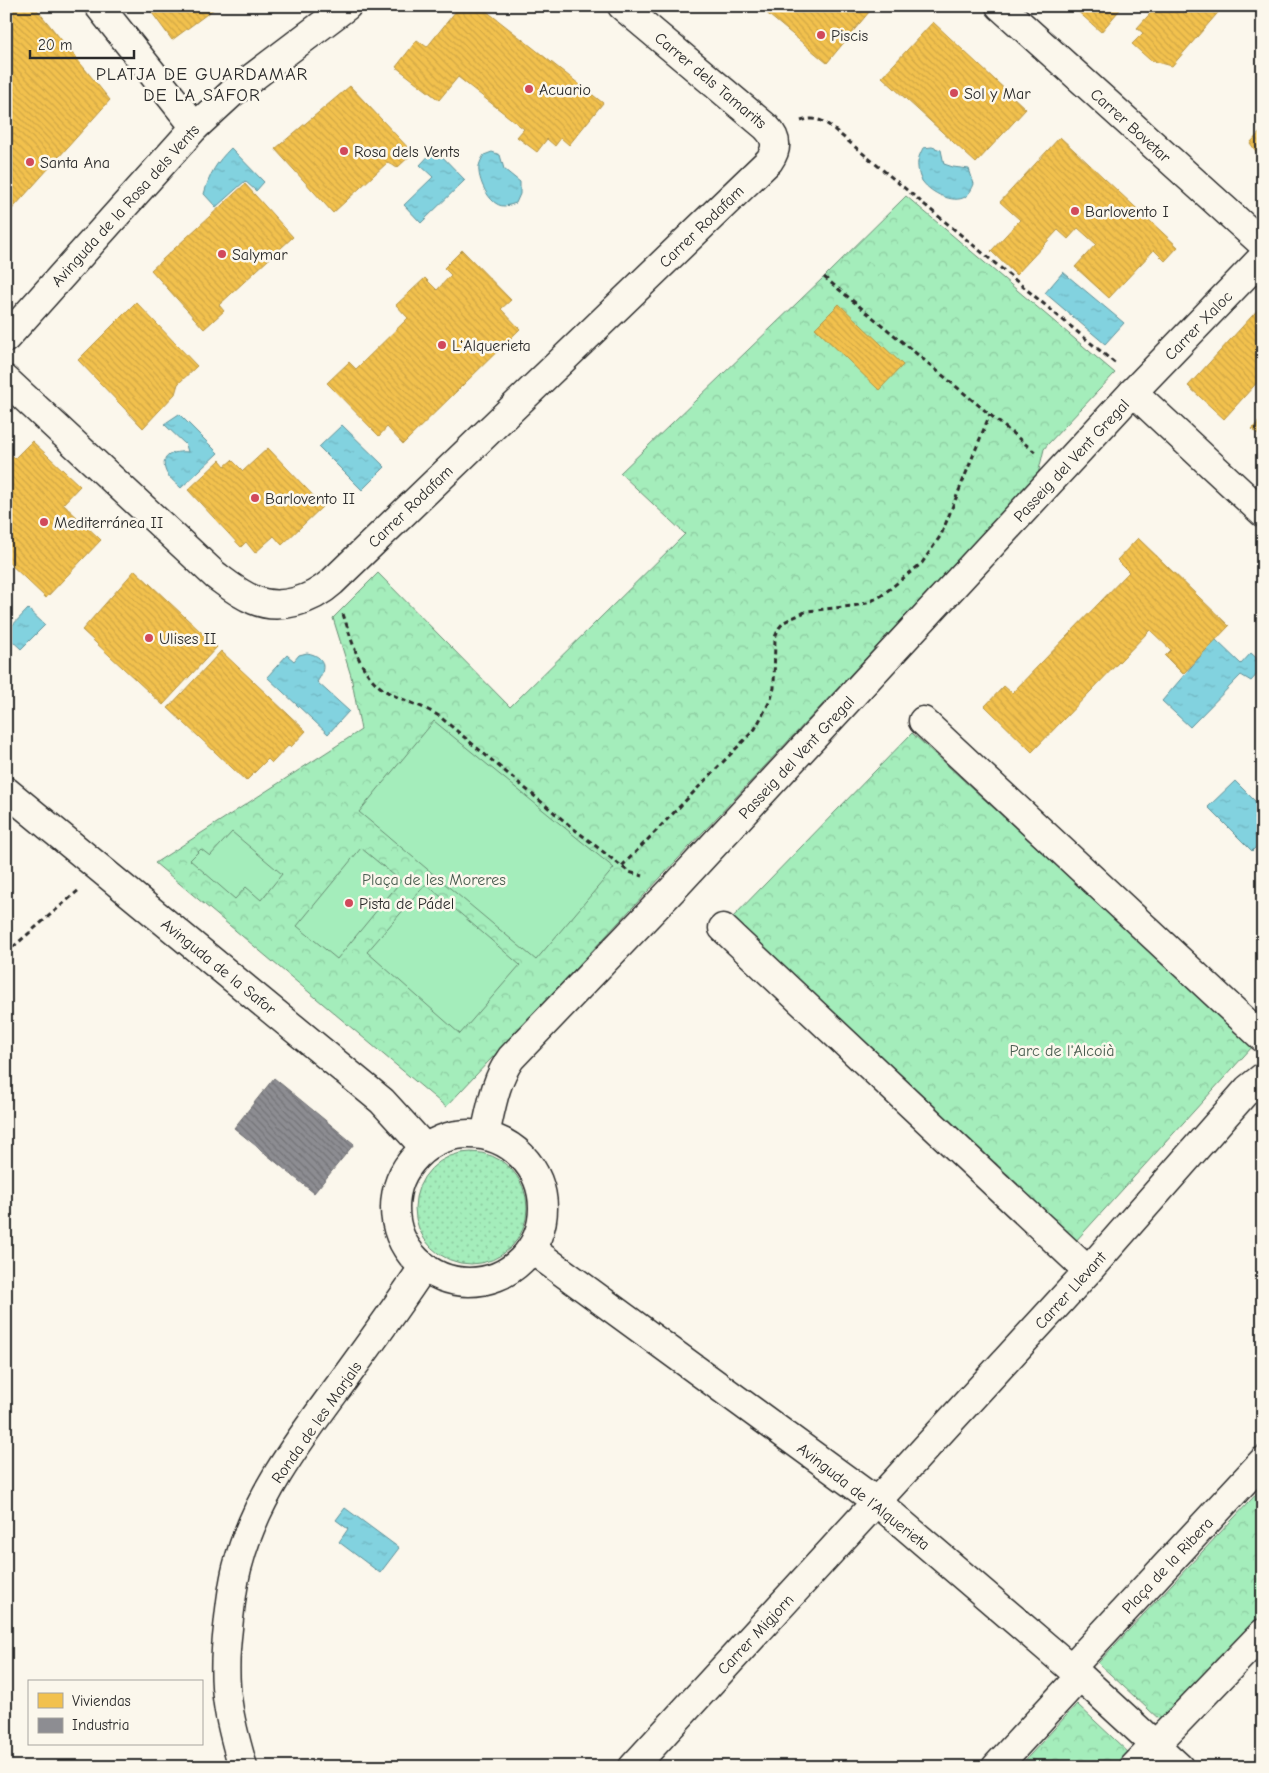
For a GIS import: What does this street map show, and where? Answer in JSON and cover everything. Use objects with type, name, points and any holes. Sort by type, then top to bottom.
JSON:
[{"type":"street","points":[[99,6],[195,127]]},
{"type":"street","name":"Avinguda de la Rosa dels Vents","points":[[6,338],[195,127],[232,94],[346,6]]},
{"type":"street","name":"Carrer dels Tamarits","points":[[622,6],[766,126],[774,137]]},
{"type":"street","name":"Carrer Bovetar","points":[[1000,6],[1263,244]]},
{"type":"street","name":"Carrer Rodafam","points":[[6,380],[215,575],[233,589],[254,601],[278,605],[298,601],[314,595],[332,582],[769,160],[776,151],[774,137]]},
{"type":"street","name":"Carrer Xaloc","points":[[1137,388],[1263,257]]},
{"type":"street","points":[[1137,388],[1263,513]]},
{"type":"street","name":"Passeig del Vent Gregal","points":[[485,1135],[499,1080],[511,1058],[672,890],[1137,388]]},
{"type":"street","points":[[923,721],[1263,1038]]},
{"type":"street","name":"Avinguda de la Safor","points":[[6,791],[382,1101],[425,1148]]},
{"type":"street","points":[[723,928],[1088,1271]]},
{"type":"street","name":"Carrer Llevant","points":[[877,1502],[1088,1271],[1248,1089],[1263,1077]]},
{"type":"street","points":[[464,1134],[485,1135],[507,1144],[517,1151],[532,1167],[540,1187],[543,1208],[540,1230],[531,1249],[517,1264],[500,1274],[481,1280],[461,1282],[441,1276],[424,1266],[410,1253],[400,1236],[395,1217],[395,1197],[401,1178],[411,1161],[425,1148],[444,1138],[464,1134]]},
{"type":"street","name":"Avinguda de l’Alquerieta","points":[[531,1249],[877,1502],[1075,1672],[1179,1767]]},
{"type":"street","name":"Ronda de les Marjals","points":[[243,1767],[233,1734],[225,1676],[231,1600],[247,1540],[281,1468],[303,1435],[388,1320],[424,1266]]},
{"type":"street","name":"Plaça de la Ribera","points":[[996,1767],[1075,1672],[1263,1461]]},
{"type":"street","name":"Carrer Migjorn","points":[[634,1767],[877,1502]]},
{"type":"street","points":[[1134,1767],[1263,1634]]},
{"type":"path","points":[[774,137],[809,118],[817,118],[824,121],[1137,388]]},
{"type":"path","points":[[824,277],[1060,471]]},
{"type":"path","points":[[332,582],[363,668],[376,685],[439,716],[569,825],[622,866],[755,729],[771,699],[774,688],[775,637],[784,622],[807,611],[867,603],[881,596],[922,563],[941,535],[990,414]]},
{"type":"path","points":[[6,953],[102,870]]},
{"type":"green space","name":"Plaça de les Moreres","points":[[906,196],[1115,373],[1044,449],[1038,474],[446,1107],[155,863],[361,730],[351,676],[333,618],[378,573],[510,707],[685,534],[620,473]]},
{"type":"green space","points":[[434,721],[614,868],[536,960],[359,812]]},
{"type":"green space","name":"Parc de l'Alcoià","points":[[912,733],[1253,1046],[1074,1243],[730,920]]},
{"type":"green space","points":[[232,832],[282,874],[261,900],[246,887],[235,899],[190,860],[201,849],[210,856]]},
{"type":"green space","name":"Pista de Pádel","points":[[361,848],[401,881],[337,959],[297,926]]},
{"type":"green space","points":[[426,884],[520,965],[460,1034],[367,952]]},
{"type":"green space","points":[[471,1152],[492,1156],[511,1168],[523,1187],[527,1208],[523,1229],[511,1248],[492,1260],[471,1264],[450,1260],[431,1248],[419,1229],[415,1208],[419,1187],[431,1168],[450,1156]]},
{"type":"green space","points":[[1263,1487],[1263,1612],[1160,1720],[1098,1663]]},
{"type":"green space","points":[[1077,1704],[1131,1755],[1120,1767],[1019,1767]]},
{"type":"water","points":[[932,147],[941,150],[944,164],[969,169],[974,184],[971,191],[965,197],[954,199],[942,196],[931,190],[922,181],[918,169],[919,157],[923,148]]},
{"type":"water","points":[[231,148],[264,182],[256,191],[245,181],[216,207],[204,194],[214,169]]},
{"type":"water","points":[[435,149],[465,180],[421,223],[404,205],[433,177],[420,165]]},
{"type":"water","points":[[492,152],[500,155],[504,169],[520,182],[520,194],[516,203],[506,206],[499,205],[489,197],[482,184],[479,166],[484,155]]},
{"type":"water","points":[[1063,272],[1124,323],[1105,344],[1045,293]]},
{"type":"water","points":[[179,414],[218,453],[181,488],[168,474],[164,464],[167,456],[171,454],[188,452],[186,445],[164,424]]},
{"type":"water","points":[[342,425],[385,467],[362,490],[319,447]]},
{"type":"water","points":[[28,609],[45,625],[21,649],[6,635],[6,632]]},
{"type":"water","points":[[1215,639],[1241,664],[1251,653],[1263,664],[1263,668],[1251,681],[1241,675],[1190,727],[1162,701]]},
{"type":"water","points":[[307,653],[321,660],[323,667],[317,682],[349,711],[328,734],[267,677],[287,655],[294,661],[299,655]]},
{"type":"water","points":[[1235,781],[1263,809],[1263,840],[1252,851],[1208,807]]},
{"type":"water","points":[[345,1508],[399,1548],[380,1573],[339,1542],[348,1529],[336,1520]]},
{"type":"building: Viviendas","name":"Santa Ana","points":[[6,6],[34,6],[110,100],[6,216],[6,108],[12,101],[6,93]]},
{"type":"building: Viviendas","points":[[147,6],[218,6],[172,40]]},
{"type":"building: Viviendas","name":"Acuario","points":[[460,6],[480,6],[603,103],[569,145],[561,138],[555,146],[547,139],[537,152],[517,137],[524,129],[458,77],[439,100],[396,67],[417,40],[427,47]]},
{"type":"building: Viviendas","name":"Piscis","points":[[758,6],[874,6],[827,63]]},
{"type":"building: Viviendas","points":[[1078,6],[1123,6],[1101,32],[1075,9]]},
{"type":"building: Viviendas","points":[[1157,6],[1221,6],[1222,8],[1172,66],[1150,60],[1132,44],[1143,33],[1137,28]]},
{"type":"building: Viviendas","name":"Sol y Mar","points":[[933,22],[1026,109],[976,163],[882,77]]},
{"type":"building: Viviendas","name":"Rosa dels Vents","points":[[350,86],[413,153],[397,168],[388,162],[333,213],[275,149]]},
{"type":"building: Viviendas","points":[[1263,129],[1263,161],[1250,143]]},
{"type":"building: Viviendas","name":"Barlovento I","points":[[1060,137],[1178,247],[1165,261],[1154,250],[1109,298],[1075,267],[1096,244],[1078,228],[1068,239],[1058,230],[1016,275],[991,251],[1020,220],[1000,202]]},
{"type":"building: Viviendas","name":"Salymar","points":[[245,184],[293,237],[219,305],[224,311],[204,329],[151,270]]},
{"type":"building: Viviendas","name":"L'Alquerieta","points":[[462,250],[511,300],[501,309],[520,329],[403,444],[387,427],[379,436],[327,383],[349,362],[356,369],[408,318],[396,305],[425,278],[437,290],[451,275],[444,268]]},
{"type":"building: Viviendas","points":[[136,302],[197,366],[178,384],[175,394],[143,428],[78,360]]},
{"type":"building: Viviendas","points":[[839,304],[903,365],[879,390],[815,328]]},
{"type":"building: Viviendas","points":[[1263,304],[1263,376],[1224,419],[1188,386]]},
{"type":"building: Viviendas","points":[[1263,417],[1263,439],[1252,429]]},
{"type":"building: Viviendas","name":"Mediterránea II","points":[[32,441],[80,486],[63,504],[101,540],[46,598],[6,560],[6,456],[9,453],[15,458]]},
{"type":"building: Viviendas","name":"Barlovento II","points":[[268,448],[323,506],[282,545],[274,536],[255,553],[246,542],[241,547],[188,490],[220,460],[225,466],[232,460],[243,471]]},
{"type":"building: Viviendas","points":[[1138,538],[1229,626],[1183,674],[1165,656],[1171,650],[1150,630],[1032,752],[985,706],[1004,686],[1012,693],[1129,572],[1117,560]]},
{"type":"building: Viviendas","name":"Ulises II","points":[[135,570],[217,647],[163,705],[82,630]]},
{"type":"building: Viviendas","name":"Ulises II","points":[[221,651],[306,731],[272,763],[268,759],[246,781],[168,708]]},
{"type":"building: Industria","points":[[274,1078],[354,1144],[314,1193],[234,1128]]},
{"type":"place","name":"Piscis","points":[[821,35]]},
{"type":"place","name":"Acuario","points":[[529,89]]},
{"type":"place","name":"Sol y Mar","points":[[954,93]]},
{"type":"place","name":"Rosa dels Vents","points":[[344,151]]},
{"type":"place","name":"Santa Ana","points":[[30,162]]},
{"type":"place","name":"Barlovento I","points":[[1075,211]]},
{"type":"place","name":"Salymar","points":[[222,254]]},
{"type":"place","name":"L'Alquerieta","points":[[442,345]]},
{"type":"place","name":"Barlovento II","points":[[255,498]]},
{"type":"place","name":"Mediterránea II","points":[[44,522]]},
{"type":"place","name":"Ulises II","points":[[149,638]]},
{"type":"place","name":"Pista de Pádel","points":[[349,903]]},
{"type":"district","name":"PLATJA DE GUARDAMAR DE LA SAFOR","points":[[202,84]]}]
